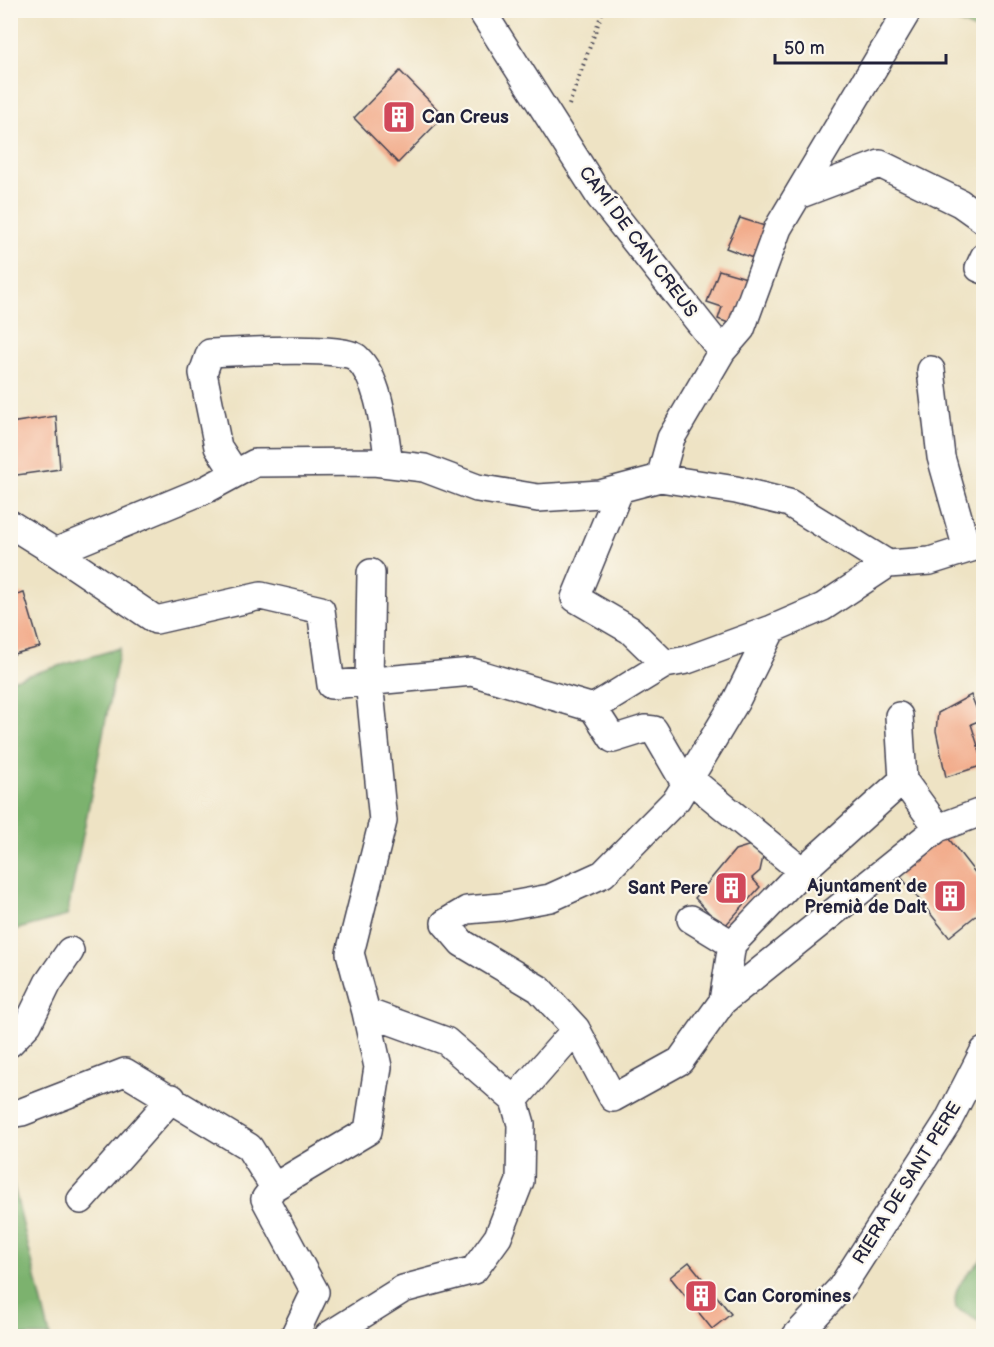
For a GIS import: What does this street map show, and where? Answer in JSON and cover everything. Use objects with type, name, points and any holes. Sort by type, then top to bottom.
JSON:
[{"type":"street","name":"CAMÍ DE CAN CREUS","points":[[481,10],[600,197],[722,351]]},
{"type":"street","points":[[660,478],[671,438],[722,351],[741,329],[778,228],[908,10]]},
{"type":"street","points":[[798,195],[880,164],[960,204],[984,220]]},
{"type":"street","points":[[984,257],[979,268],[984,270]]},
{"type":"street","points":[[236,473],[218,447],[203,373],[210,353],[333,351],[356,356],[367,370],[376,390],[389,463]]},
{"type":"street","points":[[593,708],[665,664],[687,660],[772,629],[823,607],[888,564],[930,561],[975,546],[941,457],[931,370]]},
{"type":"street","points":[[55,552],[207,489],[255,463],[374,462],[424,468],[477,488],[538,498],[600,494],[660,478],[736,490],[789,503],[888,564]]},
{"type":"street","points":[[620,489],[575,598],[630,630],[665,664]]},
{"type":"street","points":[[10,524],[156,620],[261,596],[321,610],[331,685],[472,672],[593,708],[613,739],[645,729],[654,730],[688,782],[802,871]]},
{"type":"street","points":[[294,1336],[315,1292],[265,1199],[274,1186],[368,1131],[378,1067],[350,953],[383,821],[369,681],[371,573]]},
{"type":"street","points":[[772,629],[736,700],[677,799],[603,874],[550,898],[501,907],[467,910],[445,923],[462,943],[539,989],[576,1029],[613,1098],[680,1061],[723,1001],[938,828],[984,811]]},
{"type":"street","points":[[899,716],[903,780],[938,828]]},
{"type":"street","points":[[723,1001],[732,944],[802,871],[903,780]]},
{"type":"street","points":[[691,919],[732,944]]},
{"type":"street","points":[[10,1043],[28,1024],[48,983],[70,951]]},
{"type":"street","points":[[328,1336],[403,1289],[474,1270],[498,1237],[520,1181],[521,1124],[514,1100],[446,1041],[366,1012]]},
{"type":"street","points":[[514,1100],[576,1029]]},
{"type":"street","name":"RIERA DE SANT PERE","points":[[796,1336],[841,1288],[948,1121],[984,1051]]},
{"type":"street","points":[[10,1114],[22,1112],[125,1072],[172,1098],[249,1147],[274,1186]]},
{"type":"street","points":[[81,1200],[172,1098]]},
{"type":"path","points":[[559,134],[603,10]]},
{"type":"green space","points":[[933,11],[983,11],[983,33]]},
{"type":"green space","points":[[120,648],[67,916],[11,931],[11,680]]},
{"type":"green space","points":[[11,1175],[50,1336],[11,1336]]},
{"type":"green space","points":[[983,1257],[983,1324],[956,1308],[955,1299],[963,1280]]},
{"type":"building","name":"Can Creus","points":[[400,71],[444,116],[398,163],[354,118]]},
{"type":"building","points":[[740,218],[771,228],[758,260],[726,248]]},
{"type":"building","points":[[719,270],[750,279],[734,325],[718,319],[722,307],[707,302]]},
{"type":"building","points":[[56,416],[60,469],[10,476],[10,423]]},
{"type":"building","points":[[24,593],[40,647],[10,655],[10,597]]},
{"type":"building","points":[[971,695],[981,720],[971,724],[984,765],[946,777],[936,731],[938,713]]},
{"type":"building","name":"Ajuntament de Premià de Dalt","points":[[945,834],[984,884],[984,909],[949,937],[897,872]]},
{"type":"building","name":"Sant Pere","points":[[751,845],[763,857],[760,871],[752,878],[760,887],[723,928],[695,898],[735,850]]},
{"type":"building","name":"Can Coromines","points":[[689,1262],[731,1314],[712,1329],[670,1277]]},
{"type":"place","name":"Can Creus","points":[[399,117]]},
{"type":"place","name":"Sant Pere","points":[[731,888]]},
{"type":"place","name":"Ajuntament de Premià de Dalt","points":[[950,896]]},
{"type":"place","name":"Can Coromines","points":[[701,1296]]}]
